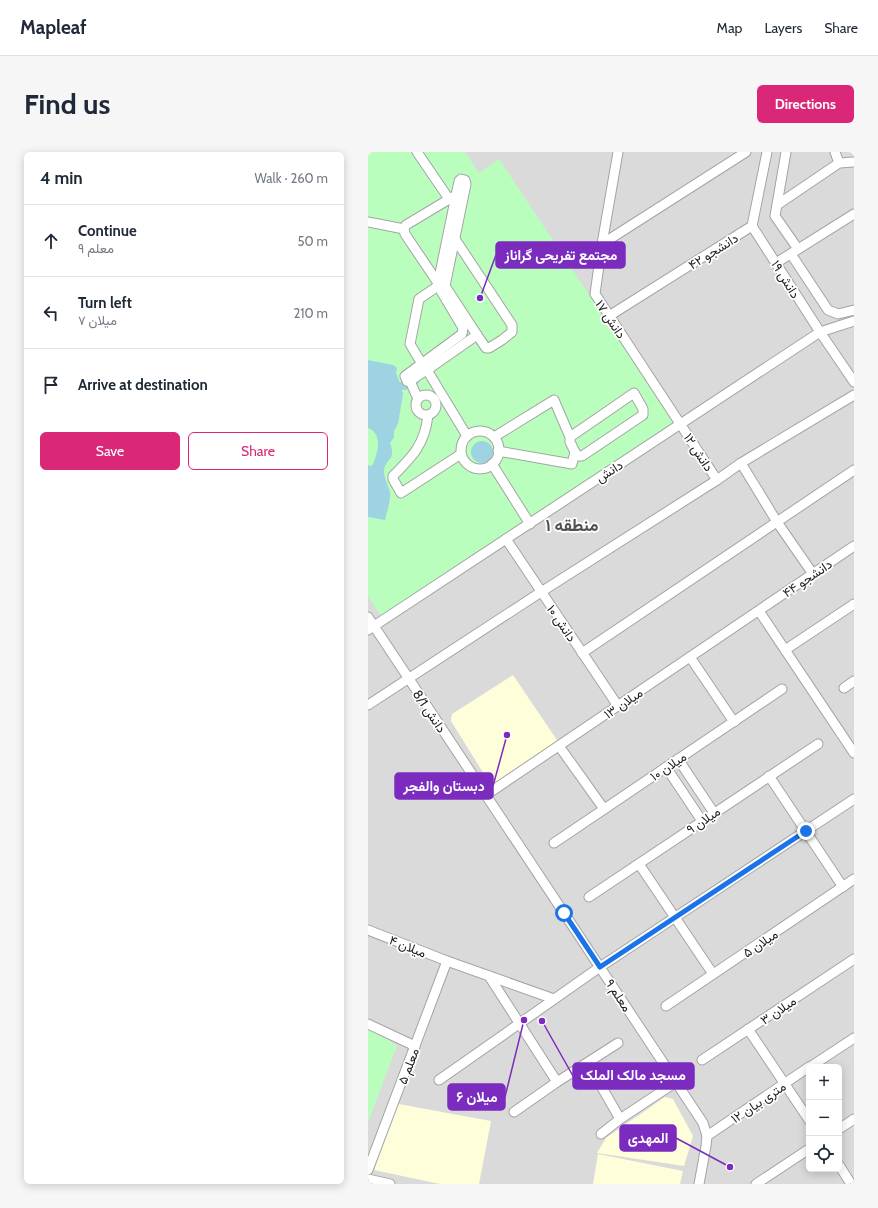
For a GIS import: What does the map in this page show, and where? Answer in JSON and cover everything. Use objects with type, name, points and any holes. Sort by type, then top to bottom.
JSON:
[{"type":"street","points":[[417,152],[453,197]]},
{"type":"street","name":"دانش ۱۷","points":[[618,152],[595,294],[681,424]]},
{"type":"street","points":[[602,244],[746,152]]},
{"type":"street","name":"دانشجو ۴۲","points":[[609,316],[752,226],[767,152]]},
{"type":"street","points":[[786,152],[775,216],[828,310],[838,314],[854,310]]},
{"type":"street","points":[[835,152],[840,163]]},
{"type":"street","points":[[777,205],[840,163],[854,162]]},
{"type":"street","points":[[422,364],[410,344],[419,299],[438,285],[453,197],[461,179],[465,180],[466,184],[445,286],[486,348],[489,348],[502,340],[512,332],[512,325],[455,239]]},
{"type":"street","points":[[404,229],[406,225],[453,197]]},
{"type":"street","points":[[776,263],[854,214]]},
{"type":"street","points":[[368,222],[404,229]]},
{"type":"street","name":"دانش ۱۹","points":[[752,226],[854,382]]},
{"type":"street","points":[[404,229],[464,331],[406,376],[407,381],[410,381],[418,399],[416,405],[418,410],[422,414],[431,414],[435,408],[435,402],[433,399],[427,396],[418,399]]},
{"type":"street","name":"دانش","points":[[371,628],[820,332],[854,321]]},
{"type":"street","points":[[467,436],[429,376],[427,370],[477,335]]},
{"type":"street","points":[[410,381],[432,367]]},
{"type":"street","points":[[494,437],[554,400],[570,437],[570,442],[577,456],[582,456],[643,415],[644,409],[634,393],[570,437]]},
{"type":"street","points":[[368,705],[741,463],[854,395]]},
{"type":"street","points":[[428,415],[426,432],[423,440],[414,453],[393,476],[393,479],[401,493],[461,454]]},
{"type":"street","name":"دانش ۱۲","points":[[681,424],[717,480]]},
{"type":"street","points":[[478,431],[494,437],[498,451],[492,464],[487,468],[480,469],[468,465],[461,454],[463,441],[467,436],[478,431]]},
{"type":"street","points":[[498,451],[572,464],[575,452]]},
{"type":"street","points":[[741,463],[777,522],[813,574]]},
{"type":"street","points":[[492,464],[530,524]]},
{"type":"street","points":[[582,652],[854,470]]},
{"type":"street","name":"دانش ۱۰","points":[[506,540],[618,706]]},
{"type":"street","name":"دانشجو ۴۴","points":[[759,611],[854,546]]},
{"type":"street","points":[[786,650],[854,604]]},
{"type":"street","points":[[759,611],[854,753]]},
{"type":"street","name":"میلان ۱۳","points":[[486,795],[759,611]]},
{"type":"street","name":"دانش 8/1","points":[[368,617],[371,628],[408,678],[486,795]]},
{"type":"street","points":[[690,657],[734,722]]},
{"type":"street","points":[[844,688],[854,681]]},
{"type":"street","name":"میلان ۱۰","points":[[554,843],[782,689]]},
{"type":"street","name":"میلان ۹","points":[[588,897],[818,744]]},
{"type":"street","points":[[560,746],[604,809]]},
{"type":"street","points":[[678,759],[714,814]]},
{"type":"street","points":[[666,767],[702,821]]},
{"type":"street","points":[[769,776],[843,887]]},
{"type":"street","name":"معلم ۹","points":[[486,795],[703,1123],[707,1136]]},
{"type":"street","points":[[439,1080],[600,967],[854,799]]},
{"type":"street","points":[[639,864],[713,974]]},
{"type":"street","name":"میلان ۵","points":[[666,1006],[854,879]]},
{"type":"street","name":"میلان ۴","points":[[368,930],[447,961],[554,999]]},
{"type":"street","name":"میلان ۳","points":[[702,1060],[854,959]]},
{"type":"street","name":"معلم ۵","points":[[368,1170],[447,961]]},
{"type":"street","points":[[489,976],[557,1082]]},
{"type":"street","points":[[368,1024],[415,1046]]},
{"type":"street","points":[[748,1029],[806,1116]]},
{"type":"street","name":"۱۲ متری بیان","points":[[814,1064],[854,1038]]},
{"type":"street","points":[[514,1112],[557,1082],[618,1043]]},
{"type":"street","points":[[588,1063],[620,1119]]},
{"type":"street","name":"۱۲ متری بیان","points":[[707,1136],[806,1069]]},
{"type":"street","points":[[601,1134],[620,1119],[676,1082]]},
{"type":"street","points":[[842,1127],[854,1119]]},
{"type":"street","points":[[698,1184],[707,1136]]},
{"type":"street","points":[[756,1184],[806,1151]]},
{"type":"street","points":[[842,1170],[851,1184]]},
{"type":"street","points":[[368,1180],[390,1184]]},
{"type":"shaded area","points":[[368,152],[854,152],[854,1184],[368,1184]]},
{"type":"shaded area","points":[[513,675],[563,749],[504,787],[492,787],[451,721],[452,714]]},
{"type":"shaded area","points":[[665,1097],[673,1099],[693,1136],[684,1166],[597,1153],[606,1138]]},
{"type":"shaded area","points":[[393,1103],[491,1121],[479,1184],[440,1184],[374,1170]]},
{"type":"shaded area","points":[[598,1154],[683,1171],[680,1184],[593,1184]]},
{"type":"green space","points":[[368,152],[465,152],[479,173],[499,159],[674,423],[381,616],[368,596]]},
{"type":"green space","points":[[368,1025],[397,1046],[368,1122]]},
{"type":"water","points":[[368,360],[393,365],[396,367],[396,373],[403,394],[398,424],[394,431],[394,437],[390,443],[392,453],[384,471],[385,479],[390,492],[385,520],[368,517],[368,465],[371,466],[373,464],[378,449],[378,444],[376,434],[368,428]]},
{"type":"water","points":[[482,441],[490,444],[493,452],[490,460],[482,463],[474,460],[471,452],[474,444]]},
{"type":"waterway","points":[[401,386],[411,385],[415,381]]},
{"type":"place","name":"مجتمع تفریحی گراناز","points":[[480,298]]},
{"type":"place","name":"دبستان والفجر","points":[[507,735]]},
{"type":"place","name":"میلان ۶","points":[[524,1020]]},
{"type":"place","name":"مسجد مالک الملک","points":[[542,1021]]},
{"type":"place","name":"المهدی","points":[[730,1167]]},
{"type":"district","name":"منطقه ۱","points":[[572,525]]},
{"type":"route","points":[[564,913],[600,967],[806,831]]}]
